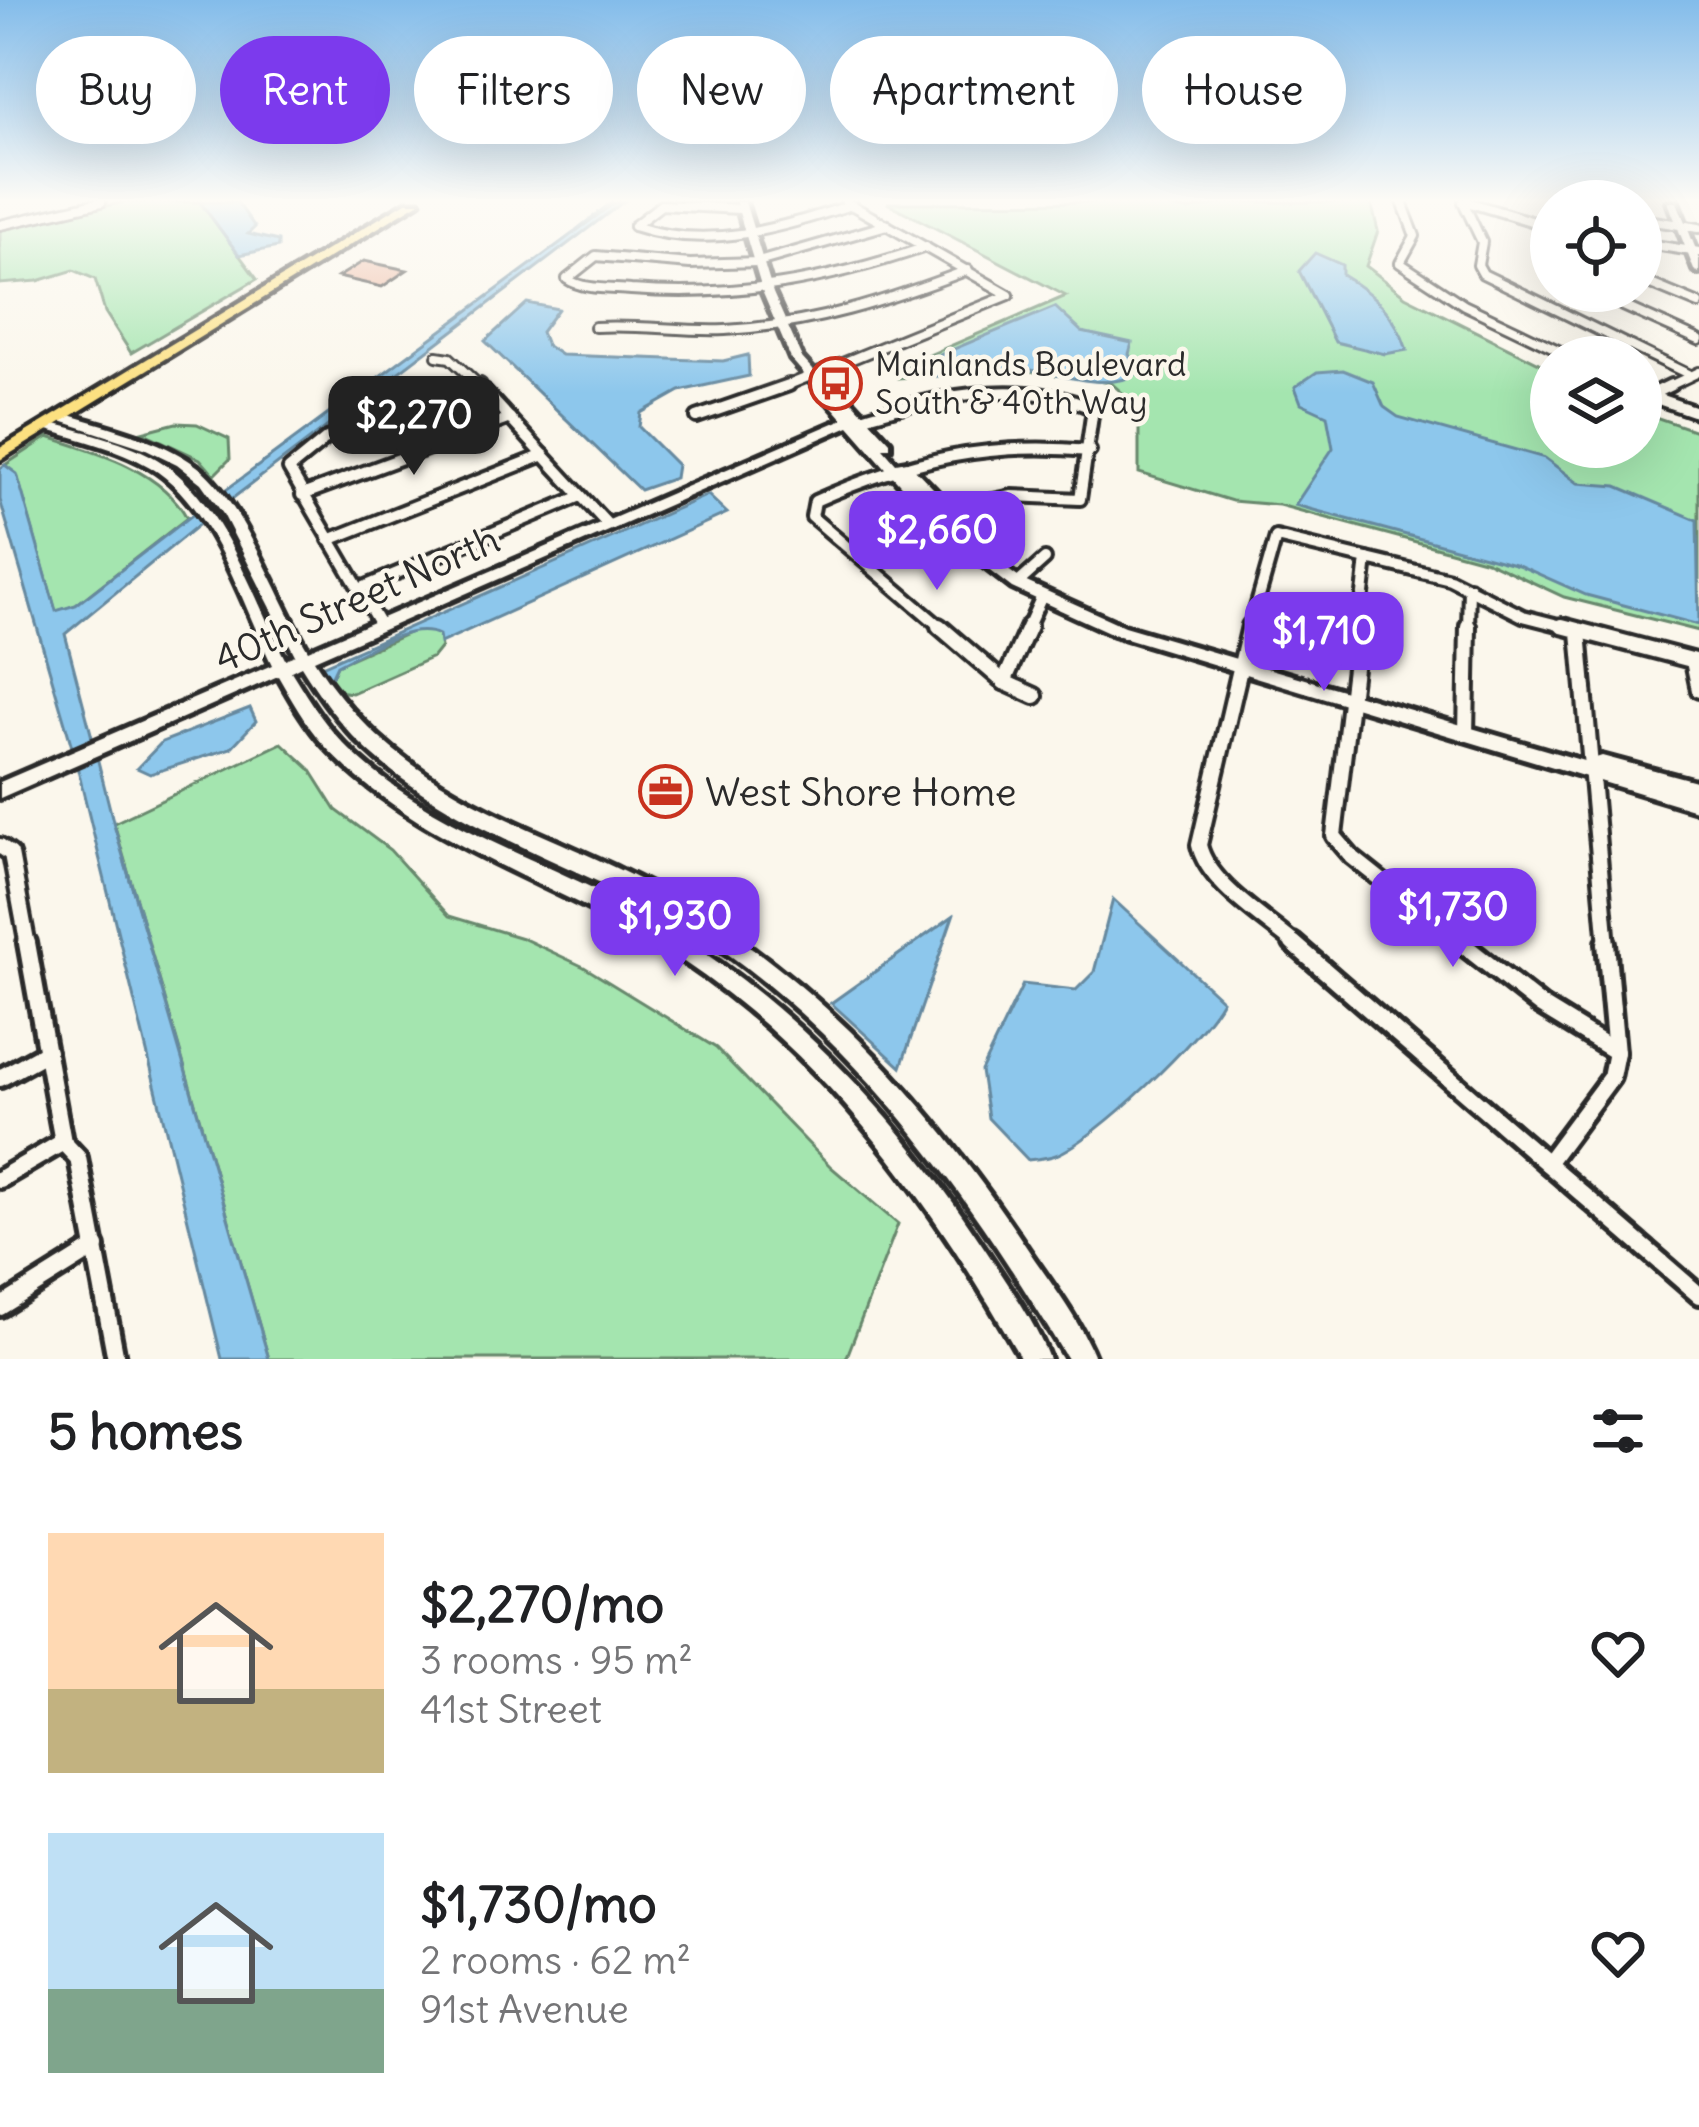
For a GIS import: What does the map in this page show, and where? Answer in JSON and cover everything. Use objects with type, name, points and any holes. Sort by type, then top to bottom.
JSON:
[{"type":"highway","points":[[0,447],[22,434],[23,425],[290,265]]},
{"type":"highway","points":[[285,281],[309,265]]},
{"type":"highway","points":[[0,447],[55,422],[311,265]]},
{"type":"highway","points":[[55,422],[69,406],[224,312],[256,286]]},
{"type":"street","points":[[585,265],[568,282],[679,296],[773,292],[872,265]]},
{"type":"street","points":[[764,265],[786,325],[816,375],[971,552],[1022,580],[1113,617],[1239,660]]},
{"type":"street","points":[[697,417],[816,375],[1009,295],[960,265]]},
{"type":"street","points":[[1404,265],[1464,305],[1530,336]]},
{"type":"street","points":[[1479,265],[1479,270],[1694,374]]},
{"type":"street","points":[[595,327],[786,325],[867,308],[968,270]]},
{"type":"street","points":[[1662,289],[1699,304]]},
{"type":"street","points":[[1637,312],[1699,340]]},
{"type":"street","points":[[437,356],[450,358],[480,385],[608,525]]},
{"type":"street","points":[[1662,387],[1694,374]]},
{"type":"street","points":[[380,626],[289,469],[295,460],[348,430],[480,385]]},
{"type":"street","name":"40th Street North","points":[[0,790],[854,420],[963,397],[1042,397],[1093,409],[1090,451]]},
{"type":"street","points":[[1662,400],[1699,413]]},
{"type":"street","points":[[302,495],[510,418]]},
{"type":"street","points":[[55,422],[160,450],[207,482],[230,515],[303,660],[345,718],[401,768],[447,799],[673,908],[773,976],[824,1020],[942,1149],[1038,1284],[1082,1359]]},
{"type":"street","points":[[55,422],[152,462],[188,491],[211,526],[278,670],[329,739],[394,797],[427,818],[622,913],[713,970],[778,1020],[870,1114],[918,1173],[1036,1359]]},
{"type":"street","points":[[938,512],[1012,496],[1079,499],[1090,451],[990,443],[895,465],[815,501],[811,509],[812,517],[1004,682],[1035,696]]},
{"type":"street","points":[[329,540],[544,455]]},
{"type":"street","points":[[188,491],[207,482]]},
{"type":"street","points":[[358,589],[581,496]]},
{"type":"street","points":[[1699,689],[1696,662],[1523,616],[1469,587],[1285,538],[1270,543],[1199,827],[1202,858],[1699,1295]]},
{"type":"street","points":[[1022,580],[1045,559]]},
{"type":"street","points":[[1367,559],[1334,836],[1352,857],[1514,986],[1616,1052]]},
{"type":"street","points":[[1022,580],[1042,596],[1119,630],[1349,692],[1699,803]]},
{"type":"street","points":[[1466,728],[1469,587]]},
{"type":"street","points":[[1004,682],[1042,596]]},
{"type":"street","points":[[1547,1163],[1611,1077],[1616,1052],[1579,632]]},
{"type":"street","points":[[1590,765],[1699,790]]},
{"type":"street","points":[[427,818],[447,799]]},
{"type":"street","points":[[0,845],[11,854],[63,1142],[78,1158],[116,1359]]},
{"type":"street","points":[[0,1078],[47,1052]]},
{"type":"street","points":[[0,1179],[63,1142]]},
{"type":"street","points":[[0,1307],[96,1247]]},
{"type":"green space","points":[[0,265],[247,265],[257,279],[131,353],[105,312],[95,279],[74,270],[38,281],[0,284]]},
{"type":"green space","points":[[1007,265],[1366,265],[1405,296],[1530,358],[1530,468],[1662,468],[1662,419],[1699,432],[1699,631],[1564,597],[1487,561],[1279,505],[1232,501],[1139,473],[1139,408],[1111,383],[1022,370],[898,378],[899,368],[1066,296]]},
{"type":"green space","points":[[176,423],[197,424],[229,439],[230,459],[214,475],[200,459],[142,432]]},
{"type":"green space","points":[[48,437],[145,476],[187,518],[76,605],[56,612],[17,475],[5,465]]},
{"type":"green space","points":[[413,631],[439,635],[441,647],[433,657],[352,693],[337,691],[330,680],[337,665]]},
{"type":"green space","points":[[282,743],[310,769],[336,810],[390,850],[449,916],[522,938],[584,967],[716,1048],[831,1167],[898,1224],[846,1359],[269,1359],[114,823]]},
{"type":"water","points":[[530,265],[539,265],[229,501],[223,492]]},
{"type":"water","points":[[1304,265],[1342,265],[1342,275],[1382,306],[1407,350],[1385,354],[1335,342],[1299,271]]},
{"type":"water","points":[[527,303],[558,309],[541,332],[546,345],[561,355],[723,361],[748,355],[749,376],[680,391],[641,413],[639,427],[677,465],[675,478],[640,490],[485,341]]},
{"type":"water","points":[[1055,307],[1082,332],[1132,343],[1129,354],[1138,373],[1095,381],[1015,368],[942,376],[901,371]]},
{"type":"water","points":[[1343,370],[1373,382],[1384,407],[1398,417],[1530,454],[1530,468],[1558,468],[1578,483],[1617,486],[1697,520],[1699,625],[1586,595],[1518,565],[1295,505],[1333,448],[1327,415],[1301,403],[1295,387],[1317,372]]},
{"type":"water","points":[[5,465],[17,474],[56,611],[76,605],[196,512],[202,522],[65,634],[94,745],[74,754],[0,500],[0,468]]},
{"type":"water","points":[[708,495],[727,513],[440,643],[439,635],[415,632],[337,665],[330,680],[322,666]]},
{"type":"water","points":[[250,708],[256,721],[231,748],[150,774],[137,768],[162,742]]},
{"type":"water","points":[[96,753],[269,1359],[222,1359],[76,762]]},
{"type":"water","points":[[1113,899],[1222,1000],[1194,1038],[1096,1130],[1053,1156],[1028,1160],[988,1118],[981,1071],[1023,984],[1076,990],[1094,972]]},
{"type":"water","points":[[953,916],[901,1067],[831,1003]]},
{"type":"building","points":[[357,265],[407,270],[382,287],[338,277]]},
{"type":"waterway","points":[[125,863],[148,940]]},
{"type":"place","name":"Mainlands Boulevard South & 40th Way","points":[[836,383]]},
{"type":"place","name":"West Shore Home","points":[[666,792]]}]
